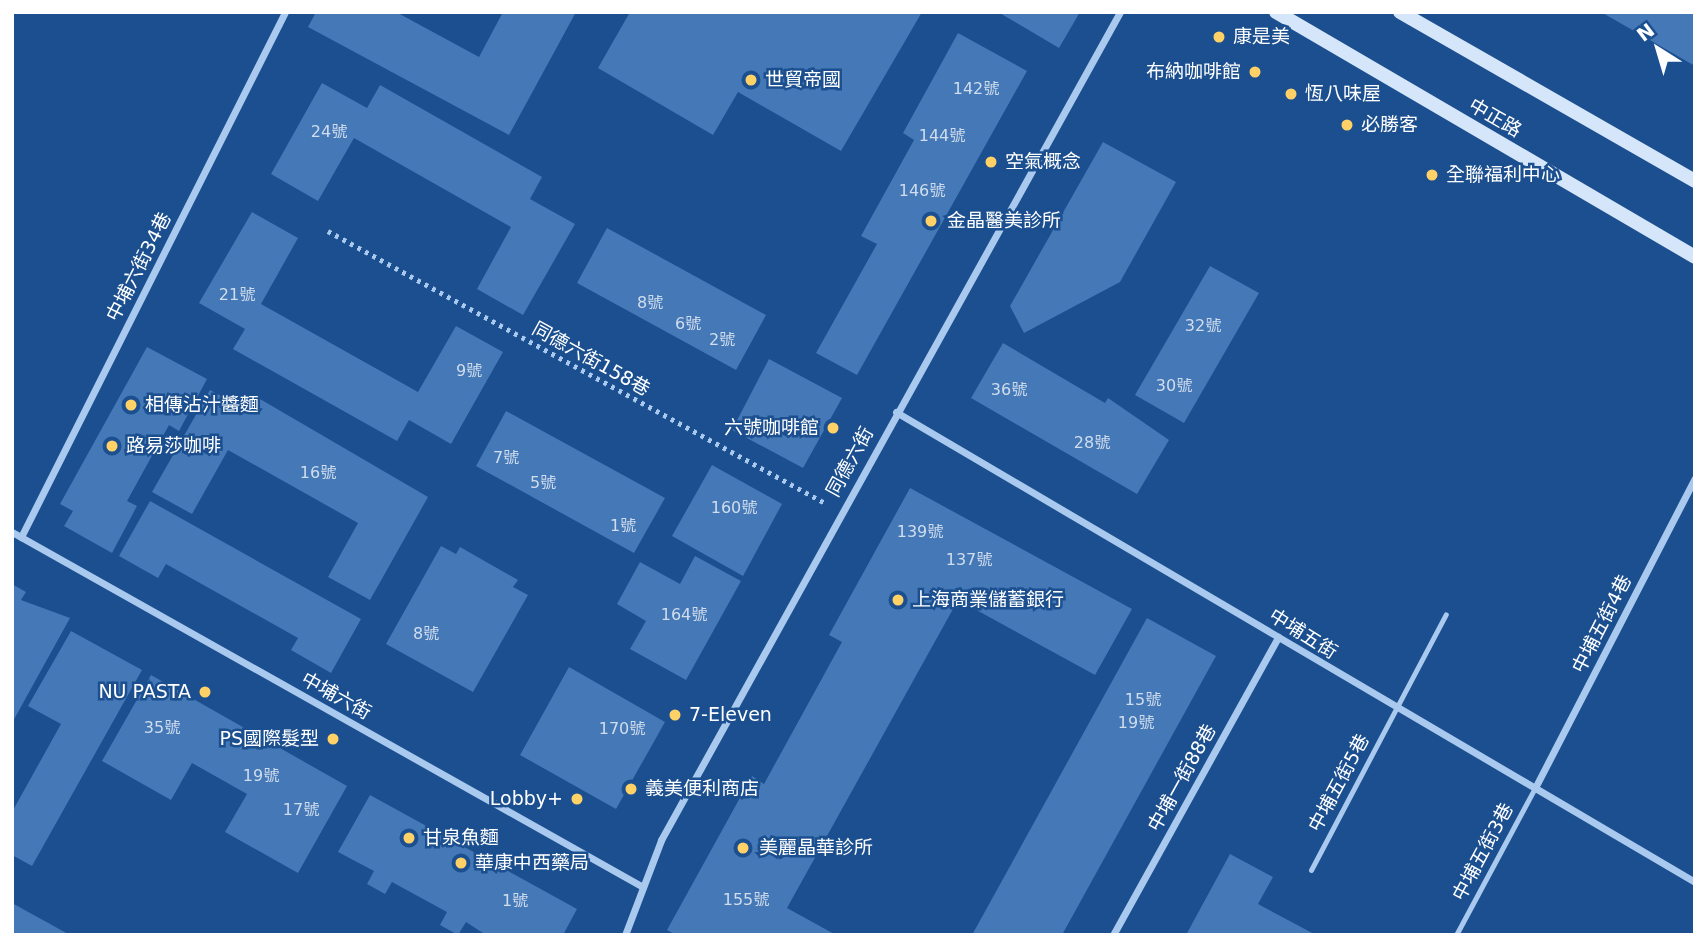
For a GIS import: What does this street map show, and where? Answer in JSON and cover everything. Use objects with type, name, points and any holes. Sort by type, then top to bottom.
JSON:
[{"type":"street","name":"中埔六街34巷","points":[[21,537],[285,12]]},
{"type":"street","name":"同德六街","points":[[625,935],[661,840],[1120,12]]},
{"type":"street","name":"中正路","points":[[1276,12],[1695,257]]},
{"type":"street","points":[[1400,12],[1695,181]]},
{"type":"street","name":"中埔五街","points":[[896,412],[1278,637],[1395,710],[1537,784],[1695,882]]},
{"type":"street","name":"中埔五街4巷","points":[[1537,784],[1695,478]]},
{"type":"street","name":"中埔六街","points":[[12,532],[643,887]]},
{"type":"street","name":"中埔一街88巷","points":[[1112,935],[1278,637]]},
{"type":"lane","name":"中埔五街5巷","points":[[1311,870],[1446,614]]},
{"type":"lane","name":"中埔五街3巷","points":[[1456,935],[1537,784]]},
{"type":"path","name":"同德六街158巷","points":[[328,231],[841,512]]},
{"type":"building","points":[[316,12],[396,12],[479,57],[503,12],[576,12],[509,135],[308,27]]},
{"type":"building","name":"世貿帝國","points":[[630,12],[922,12],[841,151],[738,92],[713,135],[598,68]]},
{"type":"building","points":[[998,12],[1080,12],[1059,48]]},
{"type":"building","points":[[1601,12],[1695,12],[1695,66]]},
{"type":"building","points":[[958,33],[1027,71],[857,375],[816,353],[877,244],[861,236],[914,140],[903,133]]},
{"type":"building","points":[[322,83],[367,108],[380,85],[542,177],[530,199],[575,224],[523,315],[477,289],[511,227],[354,138],[318,201],[271,174]]},
{"type":"building","points":[[1103,142],[1176,182],[1120,282],[1024,333],[1010,306]]},
{"type":"building","points":[[252,212],[298,238],[261,304],[418,392],[456,326],[503,352],[451,444],[409,420],[397,441],[233,349],[245,329],[199,303]]},
{"type":"building","points":[[607,228],[766,315],[736,370],[577,283]]},
{"type":"building","points":[[1210,266],[1259,293],[1184,423],[1135,395]]},
{"type":"building","points":[[1003,343],[1105,403],[1108,398],[1169,440],[1137,494],[971,398]]},
{"type":"building","points":[[147,347],[207,379],[179,431],[169,425],[127,501],[137,506],[112,553],[64,526],[73,511],[60,504]]},
{"type":"building","points":[[769,359],[842,398],[803,468],[732,430]]},
{"type":"building","points":[[210,390],[245,409],[253,395],[428,497],[370,600],[328,577],[358,523],[228,450],[192,514],[152,492]]},
{"type":"building","points":[[506,411],[665,498],[634,553],[476,466]]},
{"type":"building","points":[[712,465],[782,504],[743,576],[672,536]]},
{"type":"building","points":[[910,488],[1132,609],[1095,675],[958,600],[787,908],[836,935],[676,935],[667,930],[752,776],[764,784],[842,642],[829,635]]},
{"type":"building","points":[[150,501],[361,619],[331,673],[291,650],[298,638],[166,564],[158,578],[119,556]]},
{"type":"building","points":[[441,546],[456,554],[460,547],[518,580],[513,587],[528,595],[473,692],[386,644]]},
{"type":"building","points":[[695,556],[741,581],[686,680],[630,649],[646,621],[617,604],[640,562],[680,584]]},
{"type":"building","points":[[12,584],[26,592],[21,600],[70,618],[12,723]]},
{"type":"building","points":[[1147,618],[1216,656],[1062,935],[972,935]]},
{"type":"building","points":[[71,631],[142,670],[32,866],[12,855],[12,812],[61,724],[28,706]]},
{"type":"building","points":[[569,667],[665,722],[616,809],[520,755]]},
{"type":"building","points":[[151,675],[347,786],[298,873],[225,832],[247,794],[192,763],[171,800],[102,761]]},
{"type":"building","points":[[370,795],[577,909],[563,935],[486,935],[466,922],[458,935],[440,925],[447,912],[392,882],[385,894],[367,884],[374,871],[338,852]]},
{"type":"building","points":[[1230,854],[1273,877],[1258,904],[1316,935],[1186,935]]},
{"type":"building","points":[[12,903],[70,935],[12,935]]},
{"type":"place","name":"康是美","points":[[1219,37]]},
{"type":"place","name":"布納咖啡館","points":[[1255,72]]},
{"type":"place","name":"世貿帝國","points":[[751,80]]},
{"type":"place","name":"恆八味屋","points":[[1291,94]]},
{"type":"place","name":"必勝客","points":[[1347,125]]},
{"type":"place","name":"空氣概念","points":[[991,162]]},
{"type":"place","name":"全聯福利中心","points":[[1432,175]]},
{"type":"place","name":"金晶醫美診所","points":[[931,221]]},
{"type":"place","name":"相傳沾汁醬麵","points":[[131,405]]},
{"type":"place","name":"六號咖啡館","points":[[833,428]]},
{"type":"place","name":"路易莎咖啡","points":[[112,446]]},
{"type":"place","name":"上海商業儲蓄銀行","points":[[898,600]]},
{"type":"place","name":"NU PASTA","points":[[205,692]]},
{"type":"place","name":"7-Eleven","points":[[675,715]]},
{"type":"place","name":"PS國際髮型","points":[[333,739]]},
{"type":"place","name":"義美便利商店","points":[[631,789]]},
{"type":"place","name":"Lobby+","points":[[577,799]]},
{"type":"place","name":"甘泉魚麵","points":[[409,838]]},
{"type":"place","name":"美麗晶華診所","points":[[743,848]]},
{"type":"place","name":"華康中西藥局","points":[[461,863]]}]
